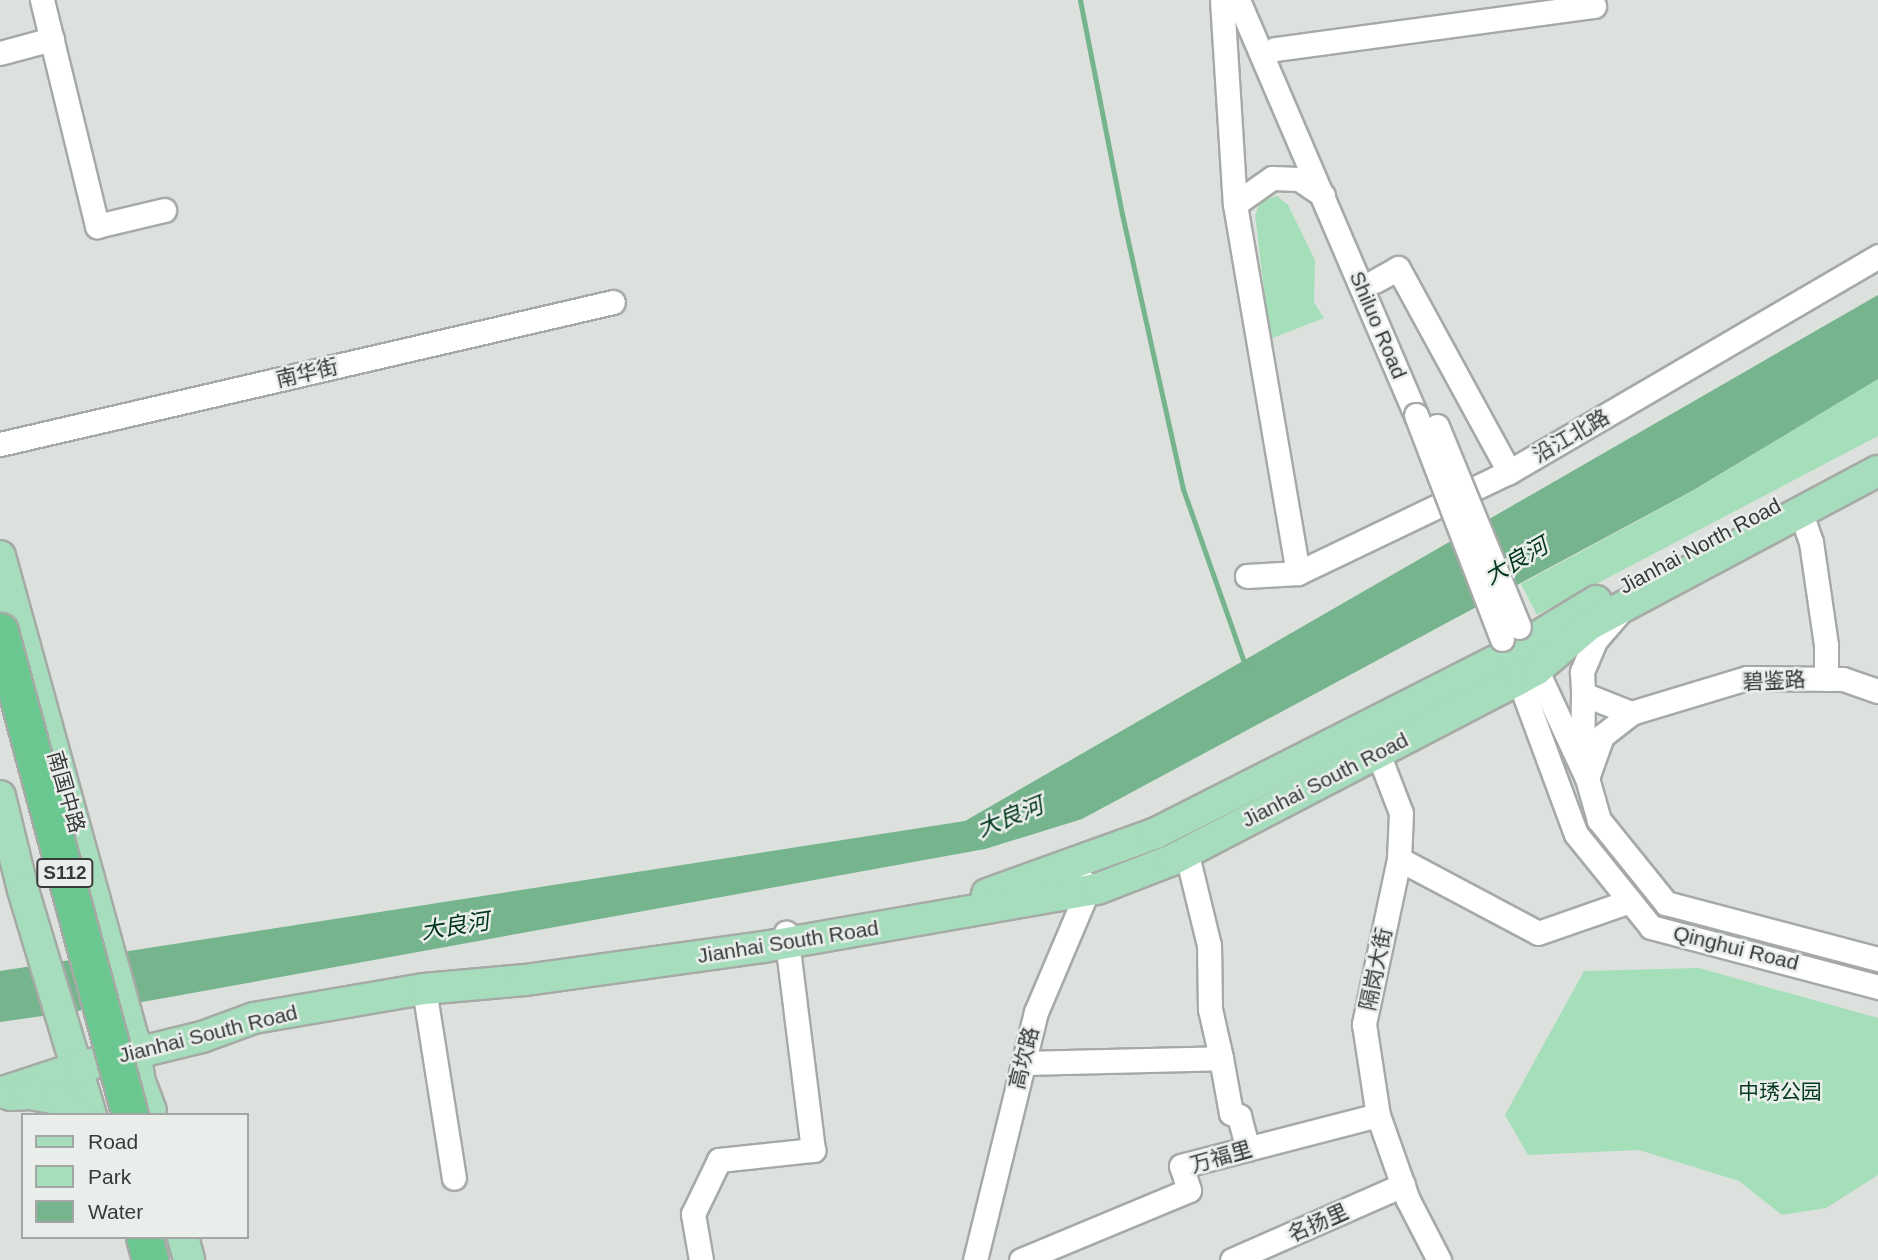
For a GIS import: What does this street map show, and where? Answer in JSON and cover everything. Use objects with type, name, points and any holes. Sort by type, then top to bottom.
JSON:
[{"type":"highway","name":"S112","points":[[0,631],[145,1113]]},
{"type":"highway","name":"S112","points":[[0,705],[110,1113]]},
{"type":"highway","points":[[145,1239],[150,1260]]},
{"type":"highway","points":[[164,1239],[169,1260]]},
{"type":"main road","name":"Jianhai North Road","points":[[1518,652],[1580,610],[1878,451]]},
{"type":"main road","name":"Jianhai North Road","points":[[1518,652],[1589,625],[1878,471]]},
{"type":"main road","name":"南国中路","points":[[0,556],[135,1045],[145,1113]]},
{"type":"main road","name":"Jianhai South Road","points":[[135,1045],[202,1037],[254,1018],[424,989],[525,980],[1087,892],[1172,860],[1378,753],[1518,652]]},
{"type":"main road","name":"Jianhai South Road","points":[[0,1074],[77,1060],[135,1045],[252,1007],[423,978],[787,938],[961,902],[1156,833],[1518,652]]},
{"type":"main road","points":[[0,796],[23,890],[77,1060],[90,1113]]},
{"type":"main road","points":[[23,890],[48,917],[71,920],[88,901],[86,865]]},
{"type":"main road","points":[[145,1113],[158,1077],[170,1060],[202,1037]]},
{"type":"main road","name":"Jianhai South Road","points":[[0,1094],[77,1060]]},
{"type":"main road","points":[[0,1094],[30,1094],[57,1100],[76,1113]]},
{"type":"main road","points":[[127,1239],[133,1260]]},
{"type":"main road","points":[[184,1239],[189,1260]]},
{"type":"street","points":[[42,0],[97,226],[164,210]]},
{"type":"street","points":[[1222,0],[1235,204],[1298,573]]},
{"type":"street","name":"Shiluo Road","points":[[1238,0],[1323,195],[1423,412]]},
{"type":"street","name":"Shiluo Road","points":[[1254,0],[1374,281],[1518,652]]},
{"type":"street","points":[[1275,49],[1594,6]]},
{"type":"street","points":[[0,53],[52,39]]},
{"type":"street","points":[[1235,204],[1272,178],[1299,179],[1323,195]]},
{"type":"street","name":"沿江北路","points":[[1247,576],[1298,573],[1510,472],[1878,256]]},
{"type":"street","points":[[1374,281],[1398,268],[1510,472]]},
{"type":"street","name":"南华街","points":[[0,444],[613,302]]},
{"type":"street","points":[[1802,516],[1811,542],[1826,645],[1826,679]]},
{"type":"street","points":[[1585,772],[1582,672],[1595,641],[1626,605]]},
{"type":"street","name":"Qinghui Road","points":[[1518,652],[1585,772],[1599,820],[1666,903],[1878,958]]},
{"type":"street","name":"Qinghui Road","points":[[1518,652],[1576,834],[1651,927],[1878,987]]},
{"type":"street","name":"碧鉴路","points":[[1631,713],[1747,678],[1843,679],[1878,691]]},
{"type":"street","points":[[1583,694],[1631,713],[1602,736],[1585,772]]},
{"type":"street","name":"隔岗大街","points":[[1378,753],[1401,813],[1399,859],[1364,1024],[1378,1115],[1403,1185],[1439,1260]]},
{"type":"street","points":[[1187,855],[1209,945],[1210,1009],[1231,1113],[1239,1116],[1248,1149]]},
{"type":"street","points":[[1399,859],[1538,933],[1630,901]]},
{"type":"street","points":[[1074,864],[1087,892]]},
{"type":"street","name":"高坎路","points":[[976,1258],[1036,1012],[1087,892]]},
{"type":"street","points":[[701,1260],[693,1214],[719,1160],[813,1150],[787,938]]},
{"type":"street","points":[[424,989],[454,1178]]},
{"type":"street","points":[[1023,1063],[1220,1058]]},
{"type":"street","name":"万福里","points":[[1021,1260],[1189,1190],[1181,1166],[1378,1115]]},
{"type":"street","name":"名扬里","points":[[1232,1260],[1403,1185]]},
{"type":"green space","points":[[1277,196],[1288,205],[1315,260],[1314,302],[1324,318],[1270,339],[1255,215],[1261,201]]},
{"type":"green space","points":[[1878,379],[1878,436],[1537,615],[1521,584],[1693,491]]},
{"type":"green space","name":"中琇公园","points":[[1699,968],[1878,1018],[1878,1175],[1826,1208],[1782,1215],[1739,1181],[1639,1150],[1528,1155],[1505,1115],[1584,971]]},
{"type":"water","name":"大良河","points":[[1878,295],[1878,379],[1692,491],[1082,819],[985,849],[148,1001],[0,1022],[0,971],[965,821]]},
{"type":"waterway","points":[[1080,0],[1122,214],[1183,489],[1245,665]]}]
